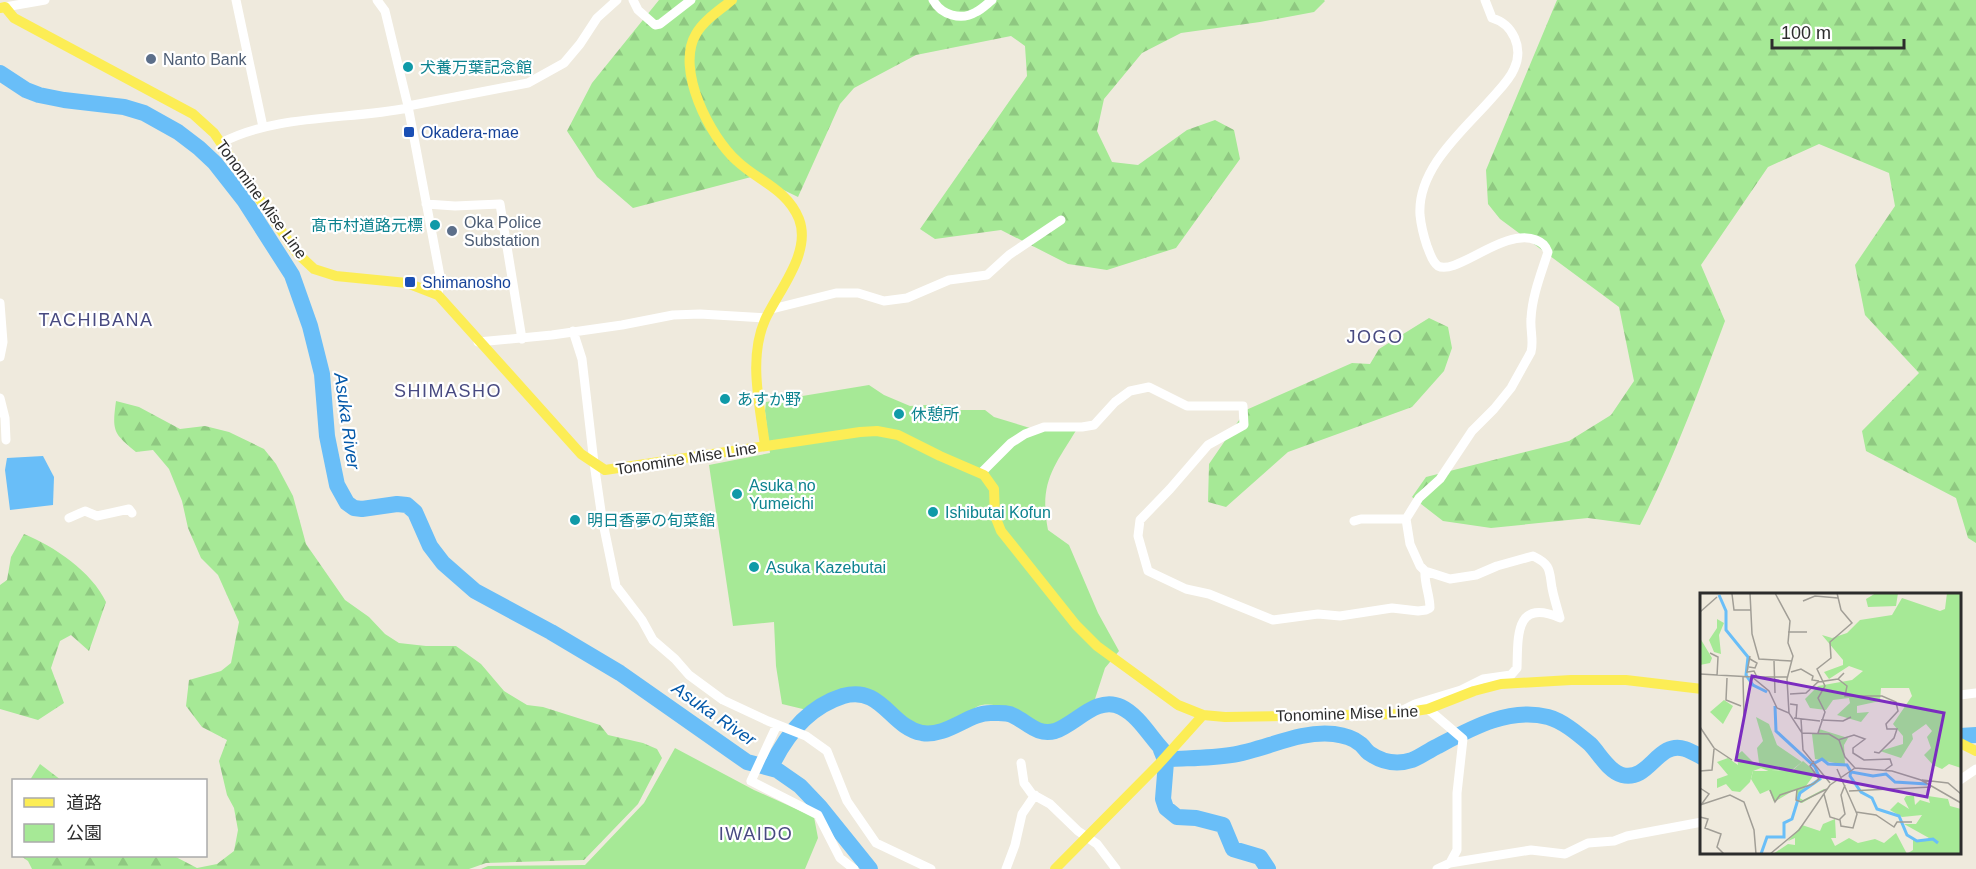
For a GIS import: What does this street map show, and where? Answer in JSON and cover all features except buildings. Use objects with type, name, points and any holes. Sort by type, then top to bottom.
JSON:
[{"type":"main road","points":[[732,0],[712,16],[695,35],[689,59],[690,75],[703,113],[715,133],[736,161],[778,189],[789,202],[799,220],[801,234],[798,258],[756,345],[757,383],[765,446]]},
{"type":"main road","name":"Tonomine Mise Line","points":[[3,8],[14,18],[194,114],[214,133],[296,252],[314,269],[336,276],[407,283],[438,295],[581,454],[605,470],[860,432],[884,432],[904,438],[981,473]]},
{"type":"main road","points":[[981,473],[988,478],[994,489],[995,516],[1003,535],[1076,625],[1097,646],[1173,701],[1203,715],[1158,765],[1055,869]]},
{"type":"main road","name":"Tonomine Mise Line","points":[[1203,715],[1233,717],[1396,714],[1428,710],[1474,691],[1501,684],[1571,680],[1626,680],[1700,689]]},
{"type":"main road","points":[[1961,744],[1976,751]]},
{"type":"street","points":[[3,8],[45,0]]},
{"type":"street","points":[[236,0],[263,127]]},
{"type":"street","points":[[377,0],[385,11],[408,107],[440,276],[438,295]]},
{"type":"street","points":[[221,143],[263,127],[342,116],[379,114],[528,83],[564,63],[597,18],[616,0]]},
{"type":"street","points":[[633,0],[638,10],[655,25],[660,24],[691,0]]},
{"type":"street","points":[[933,0],[946,13],[958,17],[975,14],[992,0]]},
{"type":"street","points":[[981,473],[1011,443],[1025,434],[1044,427],[1082,427],[1094,424],[1115,402],[1130,391],[1149,387],[1187,406],[1243,406],[1244,425],[1208,445],[1140,520],[1138,536],[1148,571],[1186,589],[1209,594],[1273,620],[1318,614],[1341,616],[1392,608],[1411,611],[1430,608],[1425,571],[1414,555],[1406,519],[1419,498],[1440,479],[1472,431],[1511,388],[1531,352],[1533,346],[1530,322],[1533,300],[1548,252],[1542,243],[1530,237],[1521,238],[1477,253],[1454,267],[1441,267],[1431,256],[1425,240],[1420,216],[1425,182],[1439,160],[1515,69],[1518,53],[1513,36],[1503,21],[1492,18],[1485,0]]},
{"type":"street","points":[[426,204],[455,206],[500,204],[522,339]]},
{"type":"street","points":[[478,342],[522,339],[622,326],[674,315],[769,314],[836,293],[858,293],[884,301],[907,298],[949,280],[987,275],[1009,255],[1060,220]]},
{"type":"street","points":[[0,303],[3,342],[0,357]]},
{"type":"street","points":[[573,331],[582,359],[594,463],[614,582],[642,620],[653,640],[689,675],[723,700],[806,736],[827,751],[847,801],[876,843],[931,869]]},
{"type":"street","points":[[0,398],[5,418],[6,440]]},
{"type":"street","points":[[69,518],[85,511],[98,516],[129,509],[132,513]]},
{"type":"street","points":[[1354,521],[1406,519]]},
{"type":"street","points":[[1396,714],[1416,704],[1461,690],[1483,679],[1511,675],[1518,668],[1519,628],[1526,617],[1533,612],[1550,613],[1560,618],[1552,588],[1551,574],[1545,562],[1533,556],[1497,566],[1476,575],[1456,579],[1425,571]]},
{"type":"street","points":[[1961,695],[1976,693]]},
{"type":"street","points":[[1428,710],[1463,739],[1457,793],[1457,850],[1450,863]]},
{"type":"street","points":[[777,725],[752,781],[818,815],[840,858],[854,869]]},
{"type":"street","points":[[1021,763],[1024,783],[1035,795],[1050,804],[1097,844],[1116,869]]},
{"type":"street","points":[[1961,779],[1976,769]]},
{"type":"street","points":[[1006,869],[1016,845],[1022,814],[1035,795]]},
{"type":"street","points":[[1437,869],[1450,863],[1531,850],[1565,854],[1588,843],[1614,841],[1627,836],[1700,822]]},
{"type":"green space","points":[[659,0],[1325,1],[1314,12],[1181,33],[1142,53],[1104,99],[1097,131],[1112,162],[1138,165],[1187,130],[1215,120],[1234,130],[1240,159],[1176,248],[1107,270],[1068,264],[1001,230],[935,239],[920,229],[1027,76],[1025,46],[1011,36],[916,55],[854,88],[840,104],[798,197],[755,176],[633,208],[597,177],[567,131],[592,83]]},
{"type":"green space","points":[[1557,0],[1976,0],[1976,543],[1968,538],[1956,498],[1866,451],[1862,431],[1919,373],[1865,315],[1855,265],[1895,206],[1889,173],[1819,144],[1768,167],[1701,265],[1725,321],[1675,450],[1640,525],[1588,518],[1491,528],[1443,521],[1412,497],[1426,477],[1569,441],[1611,415],[1634,381],[1619,307],[1500,219],[1488,204],[1486,170]]},
{"type":"green space","points":[[1429,318],[1448,327],[1452,348],[1444,371],[1412,407],[1288,452],[1226,507],[1208,502],[1209,464],[1246,410],[1352,363],[1370,364],[1379,349]]},
{"type":"green space","points":[[869,385],[884,395],[910,406],[942,404],[953,410],[985,410],[994,417],[1030,428],[1077,429],[1050,476],[1045,500],[1048,530],[1069,545],[1098,613],[1119,651],[1105,668],[1094,702],[1079,709],[1058,725],[1041,728],[1006,708],[982,705],[951,724],[923,729],[897,713],[879,696],[860,690],[832,695],[807,710],[782,704],[776,666],[774,622],[733,626],[709,465],[770,453],[766,402]]},
{"type":"green space","points":[[116,401],[139,407],[180,429],[205,426],[229,432],[264,449],[276,464],[293,496],[306,544],[345,600],[399,643],[456,646],[481,664],[504,691],[527,705],[543,707],[600,725],[608,735],[643,743],[657,749],[662,758],[638,804],[584,860],[486,863],[469,869],[32,869],[28,861],[22,857],[176,857],[197,868],[217,864],[234,851],[238,830],[234,808],[227,795],[219,761],[227,740],[202,727],[186,706],[189,680],[221,671],[231,663],[239,622],[218,575],[201,558],[188,528],[182,501],[169,469],[153,450],[136,452],[116,431],[114,419]]},
{"type":"green space","points":[[24,534],[48,545],[82,570],[92,580],[106,602],[89,651],[71,635],[60,641],[51,668],[64,703],[38,720],[0,709],[0,585],[7,580],[11,557]]},
{"type":"green space","points":[[675,748],[754,790],[814,817],[818,838],[805,869],[481,869],[488,866],[585,865],[644,803]]},
{"type":"green space","points":[[40,764],[60,779],[31,779]]},
{"type":"water","points":[[43,456],[54,477],[53,505],[10,510],[5,470],[7,458]]},
{"type":"waterway","name":"Asuka River","points":[[0,73],[26,90],[39,95],[124,107],[144,113],[178,132],[215,163],[244,200],[292,275],[310,326],[322,374],[327,436],[337,485],[347,503],[354,508],[362,509],[397,504],[407,505],[415,512],[430,546],[443,563],[475,591],[620,673],[747,762],[777,770],[800,786],[870,869]]},
{"type":"waterway","points":[[771,767],[791,733],[809,715],[830,701],[856,694],[877,701],[902,723],[922,733],[941,731],[975,716],[998,713],[1012,715],[1033,728],[1049,732],[1063,727],[1095,707],[1112,704],[1121,707],[1135,717],[1172,759],[1231,755],[1308,735],[1334,734],[1350,738],[1379,759],[1406,762],[1476,727],[1504,717],[1518,715],[1548,717],[1570,728],[1590,744],[1604,762],[1622,775],[1632,776],[1640,773],[1660,755],[1675,748],[1685,749],[1700,756]]},
{"type":"waterway","points":[[1961,736],[1976,735]]},
{"type":"waterway","points":[[1161,750],[1166,762],[1163,799],[1166,808],[1177,817],[1196,818],[1223,825],[1233,849],[1260,857],[1268,869]]},
{"type":"place","name":"Nanto Bank","points":[[151,59]]},
{"type":"place","name":"犬養万葉記念館","points":[[408,67]]},
{"type":"place","name":"Okadera-mae","points":[[409,132]]},
{"type":"place","name":"髙市村道路元標","points":[[435,225]]},
{"type":"place","name":"Oka Police Substation","points":[[452,231]]},
{"type":"place","name":"Shimanosho","points":[[410,282]]},
{"type":"place","name":"あすか野","points":[[725,399]]},
{"type":"place","name":"休憩所","points":[[899,414]]},
{"type":"place","name":"Asuka no Yumeichi","points":[[737,494]]},
{"type":"place","name":"Ishibutai Kofun","points":[[933,512]]},
{"type":"place","name":"明日香夢の旬菜館","points":[[575,520]]},
{"type":"place","name":"Asuka Kazebutai","points":[[754,567]]},
{"type":"district","name":"TACHIBANA","points":[[96,320]]},
{"type":"district","name":"JOGO","points":[[1375,337]]},
{"type":"district","name":"SHIMASHO","points":[[448,391]]},
{"type":"district","name":"IWAIDO","points":[[756,834]]}]
